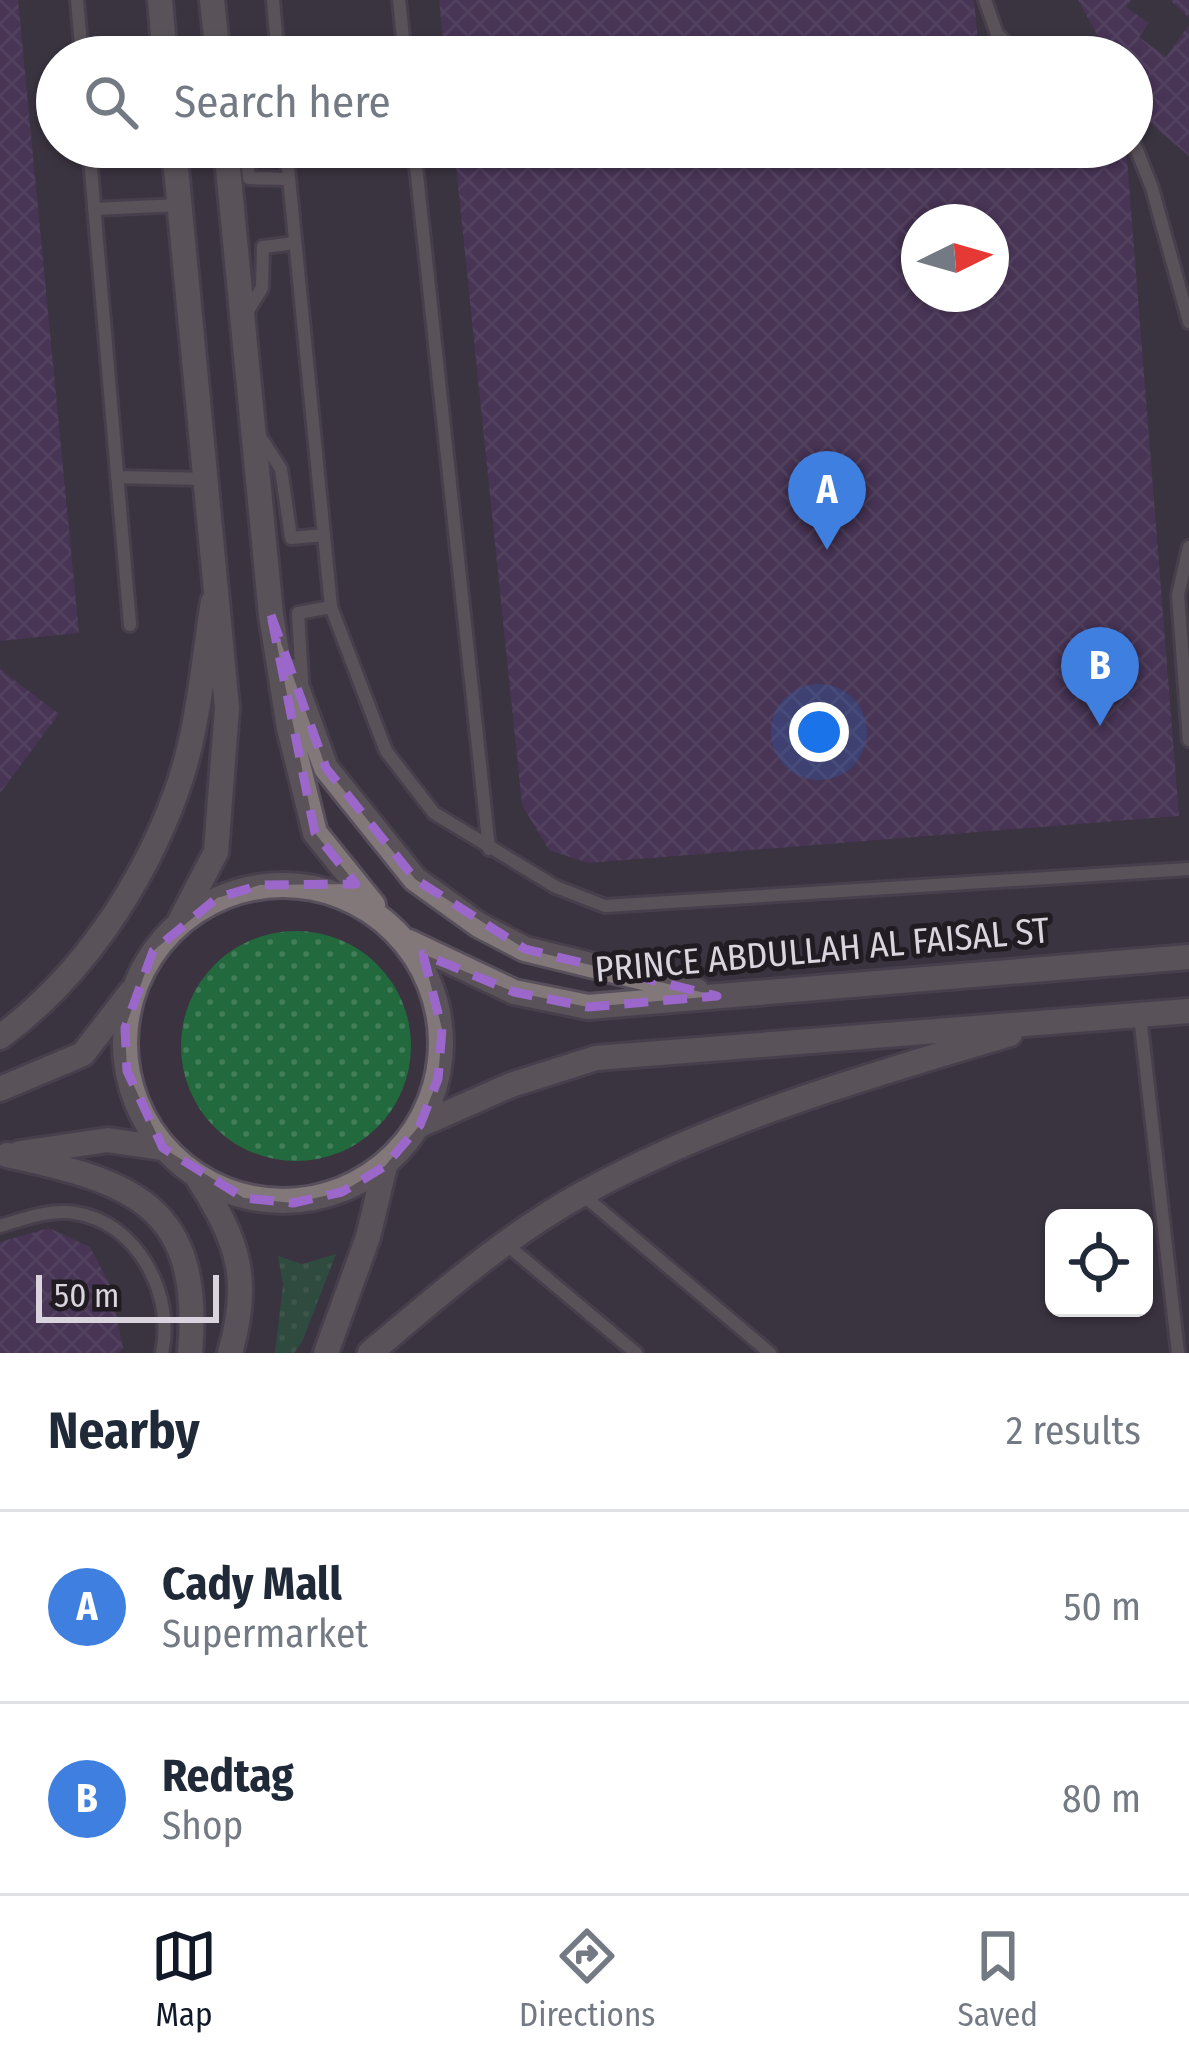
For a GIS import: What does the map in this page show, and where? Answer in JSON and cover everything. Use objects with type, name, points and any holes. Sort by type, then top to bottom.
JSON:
[{"type":"street","points":[[160,0],[163,36]]},
{"type":"street","points":[[212,0],[216,36]]},
{"type":"street","points":[[0,1089],[82,1054],[135,986],[153,951],[179,922],[216,852],[226,777],[227,708],[176,168]]},
{"type":"street","points":[[198,1178],[244,1198],[293,1203],[342,1192],[385,1166],[420,1126],[439,1079],[442,1029],[430,981],[315,833],[271,615],[228,168]]},
{"type":"street","points":[[0,1037],[37,1010],[97,940],[140,873],[177,791],[216,582]]},
{"type":"street","points":[[271,615],[326,768],[363,821],[415,879],[463,914],[525,949],[717,996]]},
{"type":"street","points":[[179,922],[217,898],[282,885],[348,897],[394,930]]},
{"type":"street","name":"PRINCE ABDULLAH AL FAISAL ST","points":[[394,930],[514,992],[588,1007],[1189,957]]},
{"type":"street","points":[[135,986],[125,1028],[127,1071],[140,1112],[163,1148],[198,1178],[224,1218],[239,1262],[243,1308],[230,1353]]},
{"type":"street","points":[[420,1126],[511,1085],[596,1058],[1189,1011]]},
{"type":"street","points":[[370,1353],[505,1243],[582,1194],[791,1101],[1059,1020]]},
{"type":"street","points":[[3,1156],[109,1140],[163,1148]]},
{"type":"street","points":[[3,1156],[86,1172],[126,1189],[159,1216],[184,1254],[195,1299],[190,1353]]},
{"type":"street","points":[[326,1353],[368,1237],[385,1166]]},
{"type":"lane","points":[[77,0],[80,36]]},
{"type":"lane","points":[[273,0],[276,36]]},
{"type":"lane","points":[[399,0],[403,36]]},
{"type":"lane","points":[[985,0],[999,36]]},
{"type":"lane","points":[[91,168],[130,625]]},
{"type":"lane","points":[[248,168],[249,178],[289,179]]},
{"type":"lane","points":[[288,168],[331,608],[386,751],[434,813],[489,850],[605,906],[1189,869]]},
{"type":"lane","points":[[416,168],[489,850]]},
{"type":"lane","points":[[1145,168],[1189,322]]},
{"type":"lane","points":[[94,209],[179,205]]},
{"type":"lane","points":[[243,320],[262,288],[263,247],[295,243]]},
{"type":"lane","points":[[253,426],[281,469],[291,538],[324,535]]},
{"type":"lane","points":[[117,477],[206,478]]},
{"type":"lane","points":[[1189,547],[1178,595],[1189,740]]},
{"type":"lane","points":[[301,700],[298,613],[331,608]]},
{"type":"lane","points":[[1140,1014],[1178,1353]]},
{"type":"lane","points":[[582,1194],[770,1353]]},
{"type":"lane","points":[[0,1226],[46,1213],[77,1213],[129,1239],[162,1300],[162,1353]]},
{"type":"lane","points":[[505,1243],[636,1353]]},
{"type":"highlighted area","points":[[271,615],[326,768],[415,879],[525,949],[717,996],[588,1007],[514,992],[423,954],[442,1029],[438,1079],[420,1125],[385,1166],[342,1192],[293,1203],[244,1198],[163,1148],[127,1071],[125,1028],[153,951],[217,898],[260,885],[356,884],[315,833]]},
{"type":"green space","points":[[296,931],[340,940],[377,965],[402,1002],[411,1046],[402,1090],[377,1127],[340,1152],[296,1161],[252,1152],[215,1127],[190,1090],[181,1046],[190,1002],[215,965],[252,940]]},
{"type":"green space","points":[[336,1254],[302,1342],[294,1353],[275,1353],[283,1284],[278,1256],[302,1264]]},
{"type":"building","points":[[0,0],[18,0],[79,633],[0,641]]},
{"type":"building","points":[[439,0],[974,0],[978,36],[443,36]]},
{"type":"building","points":[[1078,0],[1131,0],[1126,7],[1149,23],[1140,36],[1098,36]]},
{"type":"building","points":[[1170,0],[1189,0],[1189,18]]},
{"type":"building","points":[[1189,25],[1189,156],[1153,126],[1153,47],[1166,57]]},
{"type":"building","points":[[456,168],[1128,168],[1179,816],[588,863],[549,850],[522,805]]},
{"type":"building","points":[[0,669],[59,714],[0,793]]},
{"type":"building","points":[[49,1228],[90,1247],[110,1285],[123,1348],[119,1353],[0,1353],[0,1242]]},
{"type":"place","name":"Cady Mall","points":[[827,550]]},
{"type":"place","name":"Redtag","points":[[1100,726]]}]
